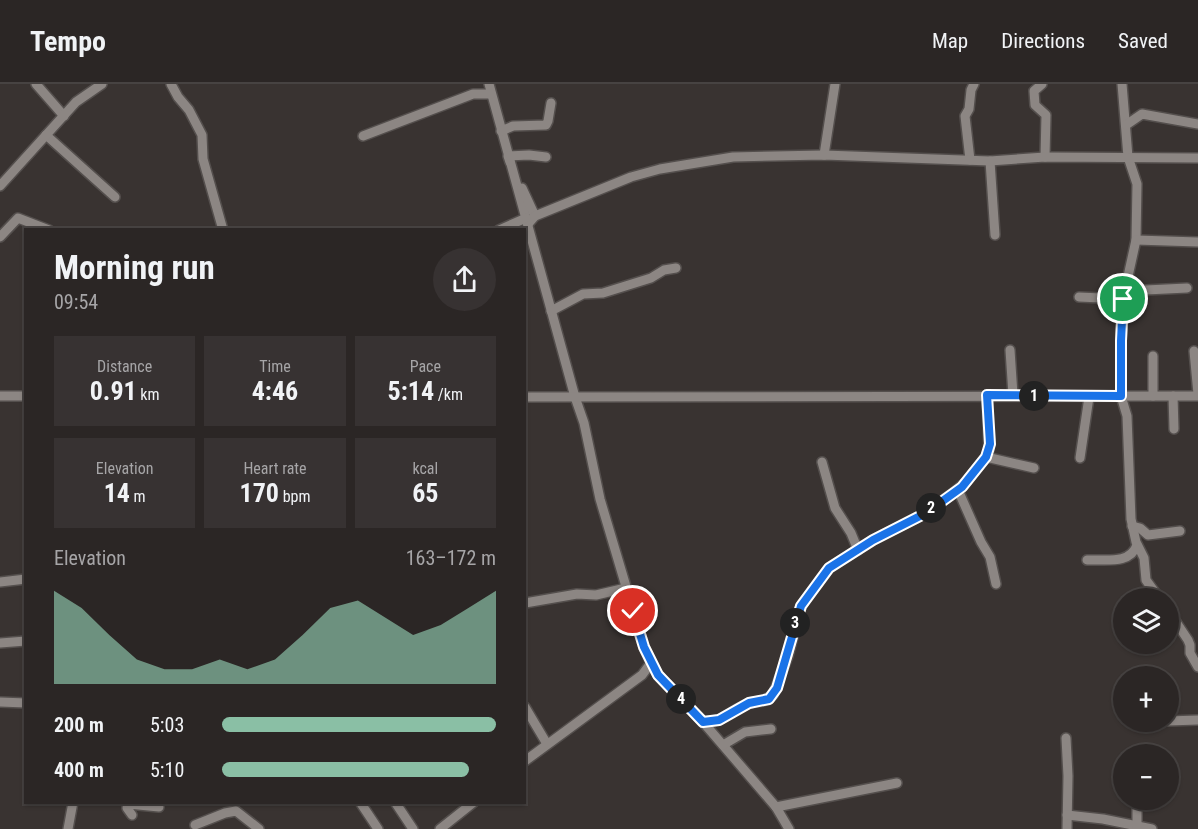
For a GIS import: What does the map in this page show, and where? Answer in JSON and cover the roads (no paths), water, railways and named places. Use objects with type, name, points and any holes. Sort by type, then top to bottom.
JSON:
[{"type":"street","points":[[36,84],[64,116]]},
{"type":"street","points":[[0,186],[76,102],[102,84]]},
{"type":"street","points":[[171,84],[189,110],[202,135],[203,159],[222,228]]},
{"type":"street","points":[[473,94],[484,84]]},
{"type":"street","points":[[824,155],[835,84]]},
{"type":"street","points":[[970,160],[965,116],[969,109],[974,84]]},
{"type":"street","points":[[1042,84],[1034,91],[1035,105],[1046,115],[1045,157]]},
{"type":"street","points":[[1122,84],[1128,157],[1137,184],[1136,240],[1124,295],[1121,396],[1127,416],[1130,515],[1137,545],[1144,558],[1146,580],[1152,588]]},
{"type":"street","points":[[363,136],[490,89],[508,156],[529,219],[551,311],[584,423],[600,499],[644,647],[658,675],[713,733],[776,807],[789,829]]},
{"type":"street","points":[[501,131],[513,126],[546,125],[551,103]]},
{"type":"street","points":[[1126,125],[1142,114],[1198,124]]},
{"type":"street","points":[[46,135],[115,197]]},
{"type":"street","points":[[504,228],[631,177],[660,169],[733,157],[824,155],[970,160],[1045,157],[1198,158]]},
{"type":"street","points":[[508,156],[546,157]]},
{"type":"street","points":[[990,160],[995,235]]},
{"type":"street","points":[[0,237],[18,218],[44,228]]},
{"type":"street","points":[[1136,240],[1198,242]]},
{"type":"street","points":[[551,311],[583,294],[603,293],[651,278],[664,270],[676,268]]},
{"type":"street","points":[[1079,297],[1187,288]]},
{"type":"street","points":[[1010,350],[1013,395]]},
{"type":"street","points":[[526,397],[1198,395],[1194,351]]},
{"type":"street","points":[[1153,356],[1153,396]]},
{"type":"street","points":[[703,722],[719,720],[749,703],[762,701],[773,695],[788,656],[795,622],[804,600],[829,568],[858,549],[926,513],[958,490],[986,457],[990,444],[987,395]]},
{"type":"street","points":[[0,396],[24,396]]},
{"type":"street","points":[[1173,396],[1174,429]]},
{"type":"street","points":[[1080,458],[1089,397]]},
{"type":"street","points":[[986,457],[1035,468]]},
{"type":"street","points":[[822,462],[835,508],[858,549]]},
{"type":"street","points":[[958,490],[990,557],[996,584]]},
{"type":"street","points":[[1132,526],[1140,528],[1148,535],[1180,531]]},
{"type":"street","points":[[1087,560],[1128,557],[1137,545]]},
{"type":"street","points":[[0,582],[24,579]]},
{"type":"street","points":[[526,603],[577,594],[596,595],[626,588]]},
{"type":"street","points":[[1179,626],[1188,640],[1190,653],[1198,667]]},
{"type":"street","points":[[0,643],[24,641]]},
{"type":"street","points":[[526,760],[642,675],[651,663]]},
{"type":"street","points":[[642,675],[658,675]]},
{"type":"street","points":[[0,702],[24,704]]},
{"type":"street","points":[[526,709],[547,744]]},
{"type":"street","points":[[713,733],[719,720]]},
{"type":"street","points":[[1179,721],[1198,720]]},
{"type":"street","points":[[723,745],[745,732],[771,729]]},
{"type":"street","points":[[1066,738],[1067,829]]},
{"type":"street","points":[[526,748],[534,754]]},
{"type":"street","points":[[776,807],[897,783]]},
{"type":"street","points":[[68,829],[73,804]]},
{"type":"street","points":[[128,804],[127,808],[132,815]]},
{"type":"street","points":[[136,804],[159,807]]},
{"type":"street","points":[[361,804],[378,829]]},
{"type":"street","points":[[395,804],[412,829]]},
{"type":"street","points":[[440,829],[471,804]]},
{"type":"street","points":[[1137,810],[1137,826]]},
{"type":"street","points":[[195,825],[236,811],[260,829]]},
{"type":"street","points":[[1067,815],[1103,819],[1152,829]]}]
